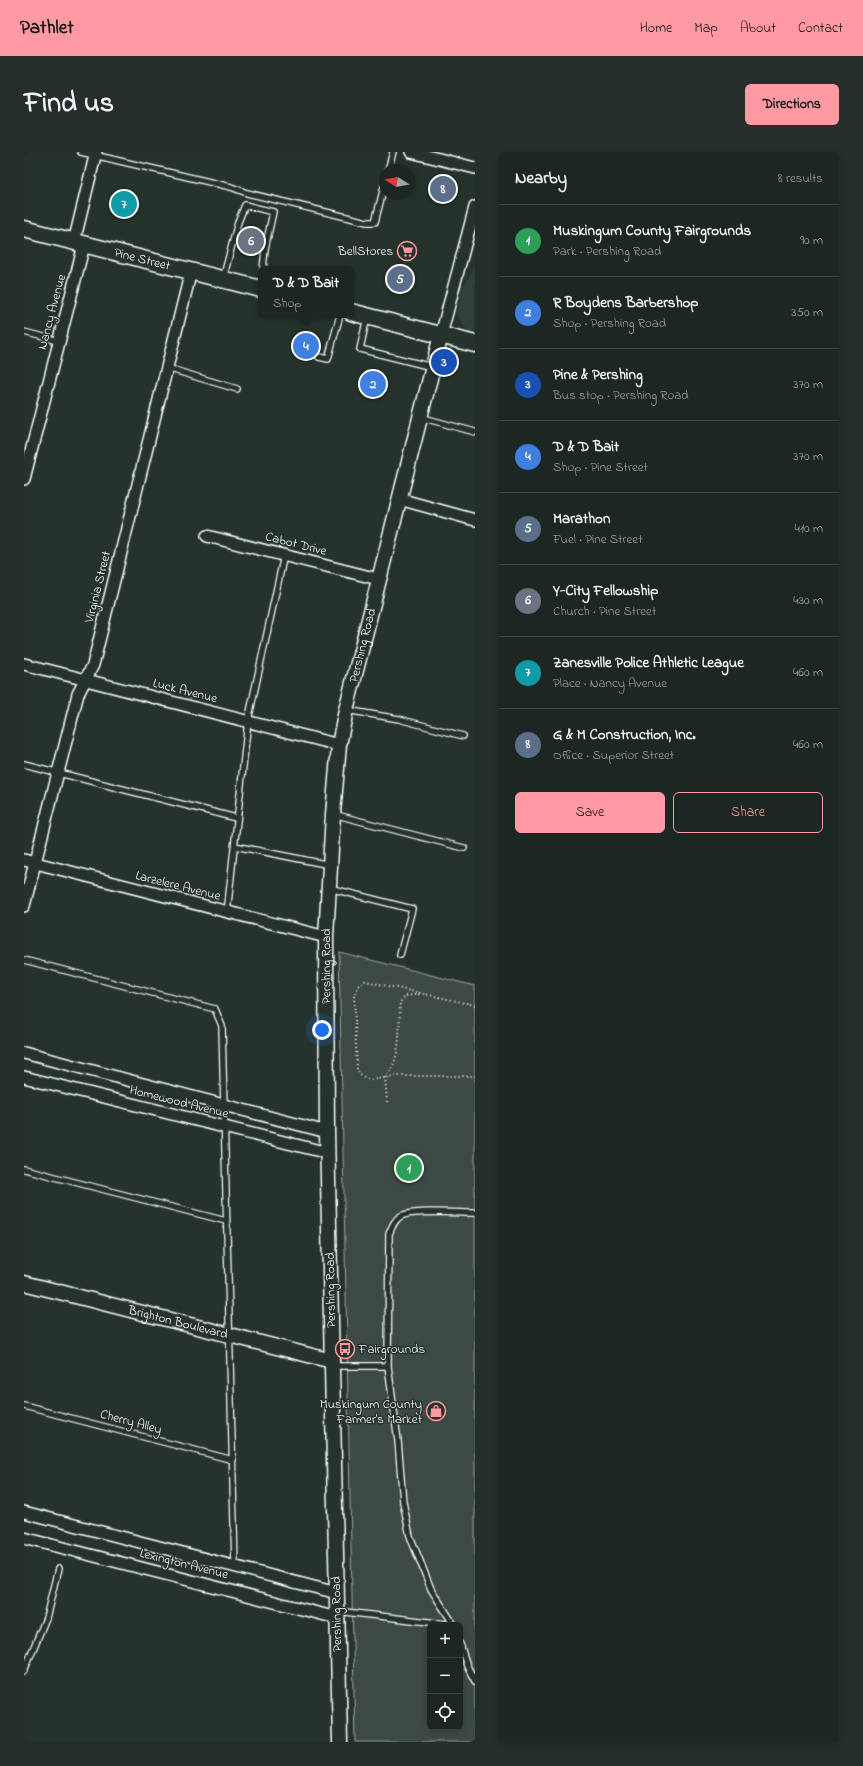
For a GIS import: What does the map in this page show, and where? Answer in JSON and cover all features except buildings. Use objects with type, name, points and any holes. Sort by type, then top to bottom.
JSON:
[{"type":"main road","name":"Pine Street","points":[[24,229],[223,280],[258,286]]},
{"type":"main road","points":[[354,313],[475,344]]},
{"type":"street","points":[[410,152],[475,168]]},
{"type":"street","name":"Nancy Avenue","points":[[24,479],[59,341],[96,154]]},
{"type":"street","name":"Pershing Road","points":[[340,1742],[327,1132],[326,937],[333,814],[339,745],[346,710],[398,499],[475,207]]},
{"type":"street","name":"Virginia Street","points":[[24,906],[78,694],[93,665],[191,271]]},
{"type":"street","points":[[398,499],[475,520]]},
{"type":"street","name":"Cabot Drive","points":[[207,536],[378,579]]},
{"type":"street","name":"Luck Avenue","points":[[24,664],[339,745]]},
{"type":"street","name":"Larzelere Avenue","points":[[24,860],[227,913],[326,937]]},
{"type":"street","name":"Homewood Avenue","points":[[24,1053],[327,1132]]},
{"type":"street","name":"Homewood Avenue","points":[[24,1077],[328,1153]]},
{"type":"street","name":"Brighton Boulevard","points":[[24,1283],[332,1364]]},
{"type":"street","name":"Lexington Avenue","points":[[24,1512],[337,1593]]},
{"type":"street","name":"Lexington Avenue","points":[[24,1538],[337,1615]]},
{"type":"lane","points":[[81,152],[96,154],[231,187],[247,193],[367,222],[376,222],[381,200]]},
{"type":"lane","points":[[389,164],[392,152]]},
{"type":"lane","points":[[223,280],[238,222],[245,206],[273,212],[265,249],[263,266]]},
{"type":"lane","points":[[367,316],[360,349],[433,367]]},
{"type":"lane","points":[[319,357],[328,359],[339,318]]},
{"type":"lane","points":[[24,332],[59,341]]},
{"type":"lane","points":[[167,368],[237,389]]},
{"type":"lane","points":[[420,417],[475,432]]},
{"type":"lane","points":[[227,913],[235,846],[236,818],[248,721],[284,555]]},
{"type":"lane","points":[[346,710],[399,719],[464,736]]},
{"type":"lane","points":[[24,764],[236,818]]},
{"type":"lane","points":[[333,814],[464,848]]},
{"type":"lane","points":[[235,846],[287,855],[330,865]]},
{"type":"lane","points":[[328,888],[412,909],[400,956]]},
{"type":"lane","points":[[24,960],[215,1009],[222,1026],[228,1336],[233,1460],[235,1566]]},
{"type":"lane","points":[[24,1169],[226,1221]]},
{"type":"lane","points":[[337,1615],[454,1625],[431,1589],[410,1536],[403,1502],[398,1441],[388,1366],[389,1234],[394,1223],[402,1216],[426,1212],[475,1213]]},
{"type":"lane","points":[[332,1364],[388,1366]]},
{"type":"lane","name":"Cherry Alley","points":[[24,1406],[233,1460]]},
{"type":"lane","points":[[24,1671],[46,1618],[58,1569]]},
{"type":"lane","points":[[463,1653],[467,1666],[475,1681]]},
{"type":"path","points":[[475,1005],[365,981],[358,986],[354,996],[357,1070],[362,1077],[370,1080],[386,1077],[475,1076]]},
{"type":"path","points":[[387,1102],[386,1077],[391,1072],[397,1059],[400,1002],[406,996],[423,994]]},
{"type":"shaded area","points":[[475,259],[475,333],[468,332],[456,314],[462,289],[472,272]]},
{"type":"shaded area","points":[[339,952],[475,986],[475,1742],[355,1742]]},
{"type":"place","name":"G & M Construction, Inc.","points":[[443,189]]},
{"type":"place","name":"Zanesville Police Athletic League","points":[[124,204]]},
{"type":"place","name":"Y-City Fellowship","points":[[251,241]]},
{"type":"place","name":"BellStores","points":[[407,251]]},
{"type":"place","name":"Marathon","points":[[400,279]]},
{"type":"place","name":"D & D Bait","points":[[306,346]]},
{"type":"place","name":"Pine & Pershing","points":[[444,362]]},
{"type":"place","name":"R Boydens Barbershop","points":[[373,384]]},
{"type":"place","name":"Muskingum County Fairgrounds","points":[[409,1168]]},
{"type":"place","name":"Fairgrounds","points":[[345,1349]]},
{"type":"place","name":"Muskingum County Farmer's Market","points":[[436,1411]]}]
